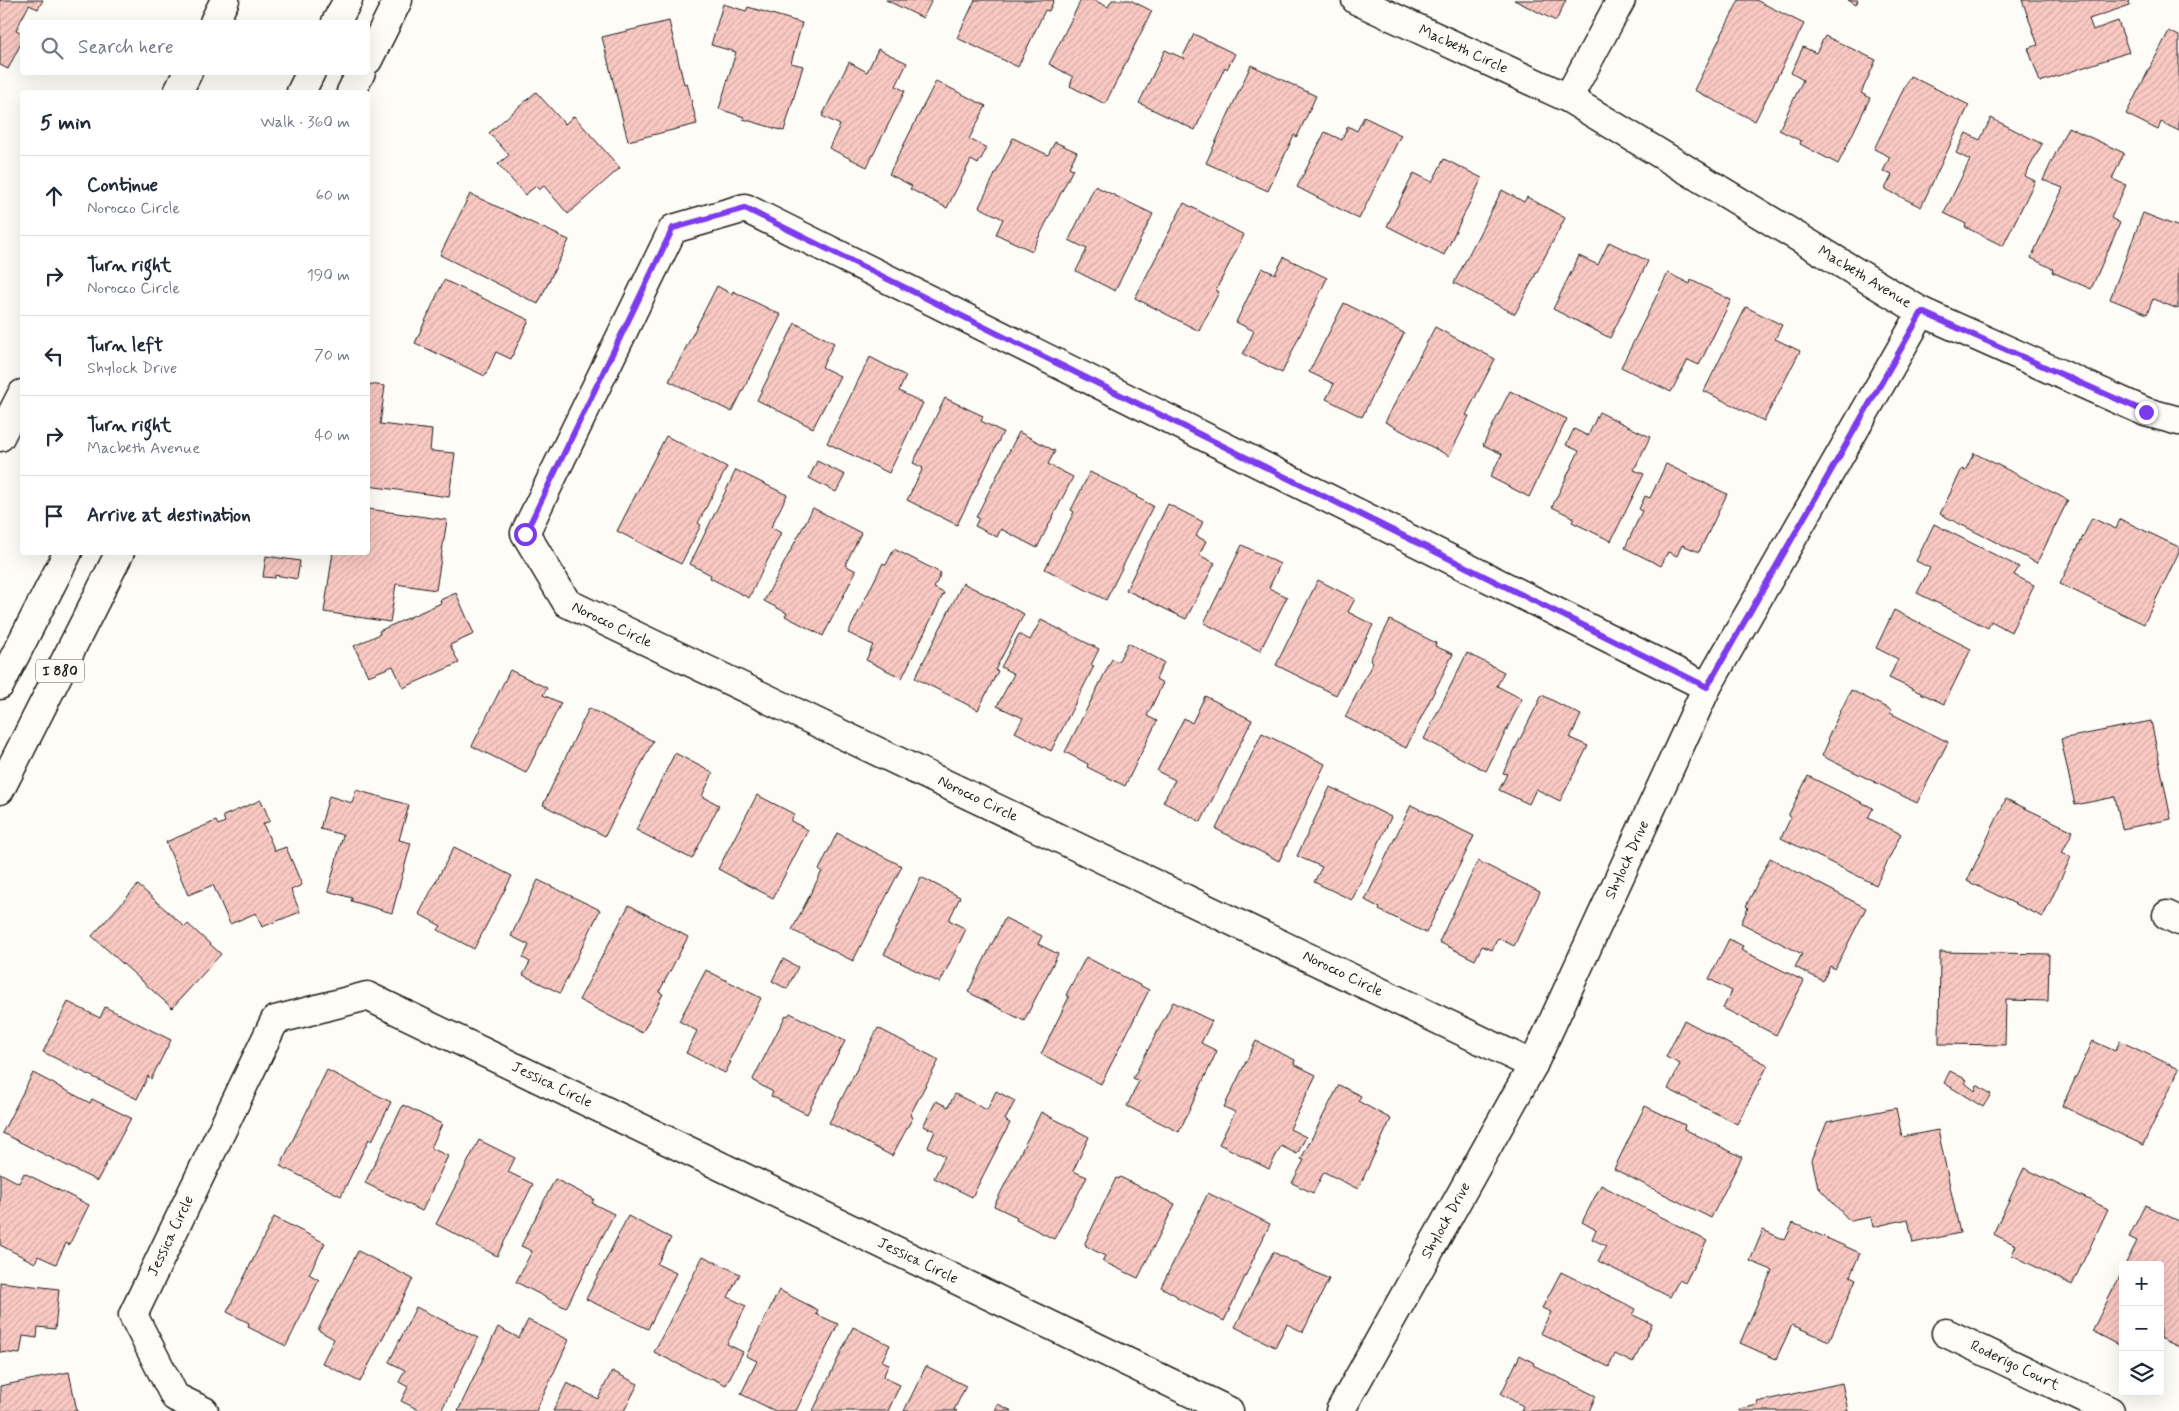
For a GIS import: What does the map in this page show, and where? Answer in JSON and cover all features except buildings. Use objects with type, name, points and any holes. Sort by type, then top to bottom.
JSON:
[{"type":"main road","points":[[215,20],[225,0]]},
{"type":"main road","points":[[337,20],[348,0]]},
{"type":"main road","points":[[370,56],[398,0]]},
{"type":"main road","name":"Macbeth Circle","points":[[1356,0],[1568,98]]},
{"type":"main road","points":[[1568,98],[1621,0]]},
{"type":"main road","points":[[179,90],[186,75]]},
{"type":"main road","points":[[302,90],[310,75]]},
{"type":"main road","points":[[352,90],[360,75]]},
{"type":"main road","name":"Macbeth Avenue","points":[[1568,98],[1922,312],[2146,412],[2179,421]]},
{"type":"main road","name":"Norocco Circle","points":[[1533,1065],[567,603],[525,534],[673,228],[745,208],[1707,687]]},
{"type":"main road","name":"Shylock Drive","points":[[1340,1411],[1533,1065],[1707,687],[1922,312]]},
{"type":"main road","points":[[0,437],[20,398]]},
{"type":"main road","name":"I 880","points":[[0,685],[66,555]]},
{"type":"main road","name":"I 880","points":[[0,790],[118,555]]},
{"type":"main road","name":"Jessica Circle","points":[[204,1411],[175,1397],[133,1315],[275,1020],[367,996],[1229,1411]]},
{"type":"main road","name":"Roderigo Court","points":[[1946,1333],[2110,1411]]},
{"type":"route","points":[[525,534],[673,228],[745,208],[1707,687],[1922,312],[2146,412]]}]
